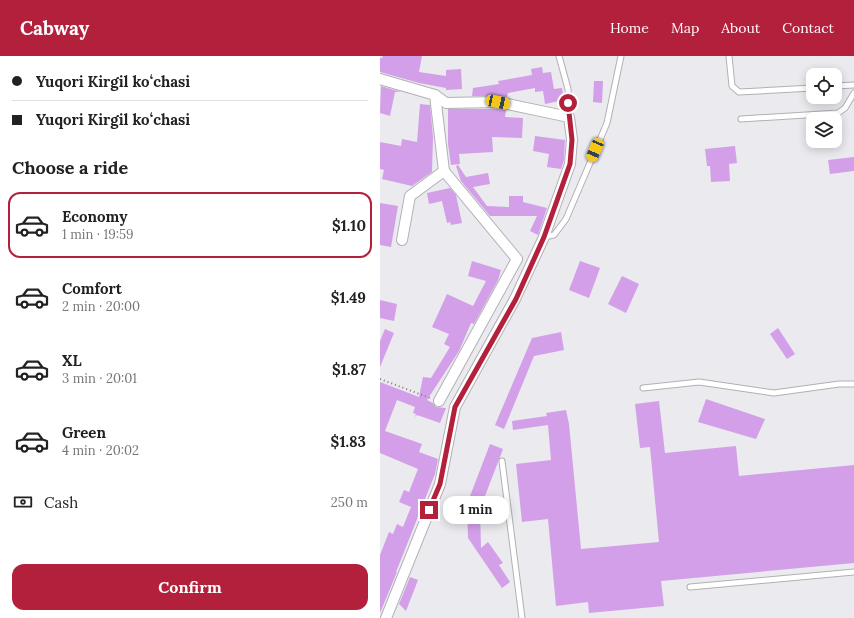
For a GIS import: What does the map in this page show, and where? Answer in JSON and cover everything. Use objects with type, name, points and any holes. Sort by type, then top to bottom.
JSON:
[{"type":"street","points":[[380,79],[435,95],[446,103],[498,102],[569,117],[572,140],[570,164],[544,237],[516,299],[455,407],[440,484],[386,618]]},
{"type":"street","points":[[435,95],[444,171],[517,260],[439,401]]},
{"type":"street","points":[[402,240],[410,196],[444,171]]},
{"type":"lane","points":[[559,56],[568,89],[569,117]]},
{"type":"lane","points":[[544,237],[554,235],[566,219],[604,130],[612,101],[621,56]]},
{"type":"lane","points":[[729,56],[732,86],[739,92],[806,88]]},
{"type":"lane","points":[[842,86],[854,85]]},
{"type":"lane","points":[[741,118],[838,112],[845,108],[854,93]]},
{"type":"lane","points":[[643,388],[699,382],[774,393],[839,384],[854,384]]},
{"type":"lane","points":[[502,461],[522,618]]},
{"type":"lane","points":[[690,587],[854,572]]},
{"type":"path","points":[[380,379],[439,401]]},
{"type":"building","points":[[383,56],[422,56],[419,72],[446,76],[446,70],[461,69],[462,89],[446,90],[446,88],[419,83],[380,72],[380,58]]},
{"type":"building","points":[[542,67],[543,73],[551,72],[554,89],[562,88],[564,100],[545,104],[543,91],[535,92],[535,88],[508,93],[507,97],[472,96],[473,88],[499,84],[498,81],[532,75],[531,69]]},
{"type":"building","points":[[594,81],[603,81],[602,103],[593,102]]},
{"type":"building","points":[[381,86],[401,92],[395,92],[390,116],[380,113]]},
{"type":"building","points":[[420,104],[430,105],[433,137],[432,172],[412,186],[382,179],[384,170],[380,169],[380,142],[401,146],[402,139],[417,142]]},
{"type":"building","points":[[448,109],[506,110],[505,117],[523,118],[522,138],[492,137],[493,152],[459,154],[460,164],[451,165],[448,144]]},
{"type":"building","points":[[535,136],[565,140],[564,160],[561,169],[547,167],[549,154],[533,151]]},
{"type":"building","points":[[735,146],[737,163],[729,164],[730,181],[711,182],[710,166],[707,166],[705,149]]},
{"type":"building","points":[[854,157],[854,171],[830,174],[828,160]]},
{"type":"building","points":[[458,165],[466,177],[488,173],[490,184],[473,187],[487,206],[509,207],[509,196],[523,196],[523,202],[547,208],[538,235],[530,231],[537,216],[490,216],[461,181],[456,166]]},
{"type":"building","points":[[450,188],[456,195],[462,223],[451,225],[450,222],[447,223],[442,201],[429,204],[427,193]]},
{"type":"building","points":[[380,203],[398,206],[391,247],[380,245]]},
{"type":"building","points":[[472,261],[501,270],[498,280],[474,324],[471,323],[459,351],[427,400],[433,403],[436,407],[446,408],[440,423],[417,415],[415,417],[416,414],[413,413],[415,407],[397,400],[385,431],[422,444],[419,452],[438,459],[435,474],[380,613],[380,555],[389,532],[393,534],[397,524],[403,527],[411,507],[399,502],[404,490],[409,492],[418,469],[380,453],[380,382],[419,397],[423,377],[431,378],[450,347],[444,344],[449,334],[432,327],[447,294],[473,306],[486,281],[468,276]]},
{"type":"building","points":[[580,261],[600,268],[589,298],[569,290]]},
{"type":"building","points":[[622,276],[639,284],[626,313],[608,304]]},
{"type":"building","points":[[380,300],[397,304],[394,321],[380,318]]},
{"type":"building","points":[[778,328],[795,354],[787,359],[770,334]]},
{"type":"building","points":[[385,329],[394,333],[380,367],[380,341]]},
{"type":"building","points":[[561,332],[564,350],[534,356],[504,429],[495,425],[532,338]]},
{"type":"building","points":[[706,399],[765,419],[756,439],[698,422]]},
{"type":"building","points":[[659,401],[665,453],[736,446],[739,476],[854,465],[854,563],[661,581],[664,606],[589,613],[588,602],[556,606],[548,519],[522,522],[516,464],[551,460],[548,425],[513,430],[512,421],[547,416],[546,413],[566,410],[569,424],[581,549],[659,542],[650,447],[640,448],[635,404]]},
{"type":"building","points":[[490,444],[503,449],[480,509],[481,548],[488,542],[503,563],[499,565],[510,582],[502,588],[468,538],[467,504]]},
{"type":"building","points":[[410,577],[418,580],[406,611],[399,604]]},
{"type":"route","points":[[429,510],[440,484],[455,407],[516,299],[544,237],[570,164],[572,140],[568,103]]}]
